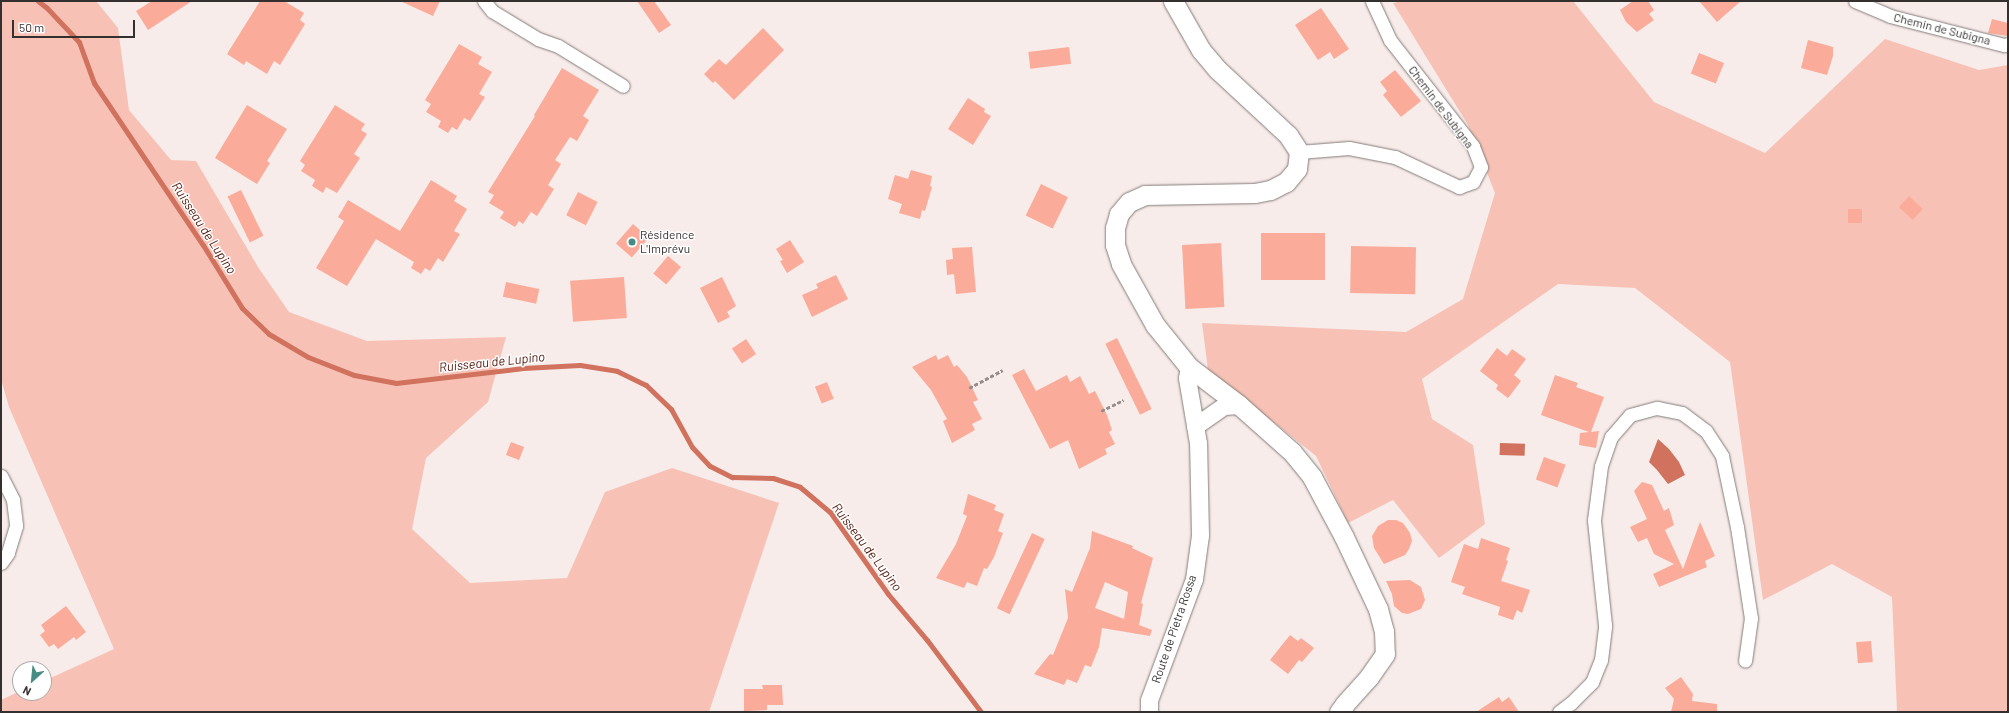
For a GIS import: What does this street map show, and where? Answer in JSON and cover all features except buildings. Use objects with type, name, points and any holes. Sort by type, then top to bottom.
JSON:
[{"type":"main road","points":[[1173,1],[1201,50],[1218,70],[1288,135],[1299,152],[1297,169],[1286,182],[1270,190],[1228,194],[1145,195],[1129,202],[1119,214],[1115,228],[1115,245],[1121,264],[1155,325],[1189,367],[1239,405],[1292,452],[1312,477],[1344,537],[1378,609],[1384,631],[1385,654],[1369,677],[1339,712]]},
{"type":"street","points":[[484,1],[492,11],[538,39],[558,46],[623,86]]},
{"type":"street","name":"Chemin de Subigna","points":[[1299,152],[1349,148],[1395,157],[1459,187],[1473,182],[1481,167],[1473,146],[1390,40],[1372,1]]},
{"type":"street","name":"Chemin de Subigna","points":[[1855,1],[1890,16],[2004,45],[2008,44]]},
{"type":"street","name":"Route de Pietra Rossa","points":[[1149,712],[1149,700],[1194,579],[1200,535],[1198,443],[1187,378],[1189,367]]},
{"type":"street","points":[[1195,426],[1224,406],[1239,405]]},
{"type":"street","points":[[1559,712],[1571,703],[1592,682],[1601,660],[1604,625],[1594,520],[1601,466],[1611,437],[1630,415],[1637,413],[1657,408],[1682,413],[1706,431],[1722,456],[1737,527],[1751,618],[1746,661]]},
{"type":"street","points":[[1,476],[13,500],[16,526],[8,553],[1,563]]},
{"type":"path","points":[[968,388],[1003,370]]},
{"type":"path","points":[[1101,411],[1124,400]]},
{"type":"shaded area","points":[[1,1],[96,1],[118,28],[129,110],[171,160],[196,161],[258,267],[289,312],[367,341],[506,337],[488,402],[426,458],[412,529],[470,583],[567,578],[605,492],[672,468],[779,503],[709,712],[1,712],[1,700],[12,695],[12,701],[52,701],[52,677],[114,649],[9,407],[1,379]]},
{"type":"shaded area","points":[[1402,1],[1573,1],[1654,102],[1765,153],[1885,39],[1979,70],[2008,65],[2008,712],[1897,712],[1892,597],[1832,564],[1763,600],[1730,362],[1635,288],[1558,284],[1422,379],[1432,419],[1473,445],[1485,524],[1439,558],[1393,500],[1348,523],[1316,456],[1208,370],[1202,323],[1406,332],[1463,299],[1495,193],[1468,125],[1393,3]]},
{"type":"shaded area","points":[[1658,439],[1669,449],[1679,462],[1685,475],[1668,484],[1649,462]]},
{"type":"shaded area","points":[[1500,443],[1525,444],[1525,456],[1500,455]]},
{"type":"waterway","name":"Ruisseau de Lupino","points":[[38,1],[47,8],[79,42],[94,83],[203,245],[242,308],[269,334],[308,357],[354,375],[396,383],[523,368],[580,365],[617,371],[646,385],[671,409],[692,447],[710,466],[732,477],[773,478],[800,487],[830,512],[888,594],[927,640],[981,712]]},
{"type":"place","name":"Résidence L'Imprévu","points":[[632,242]]}]
